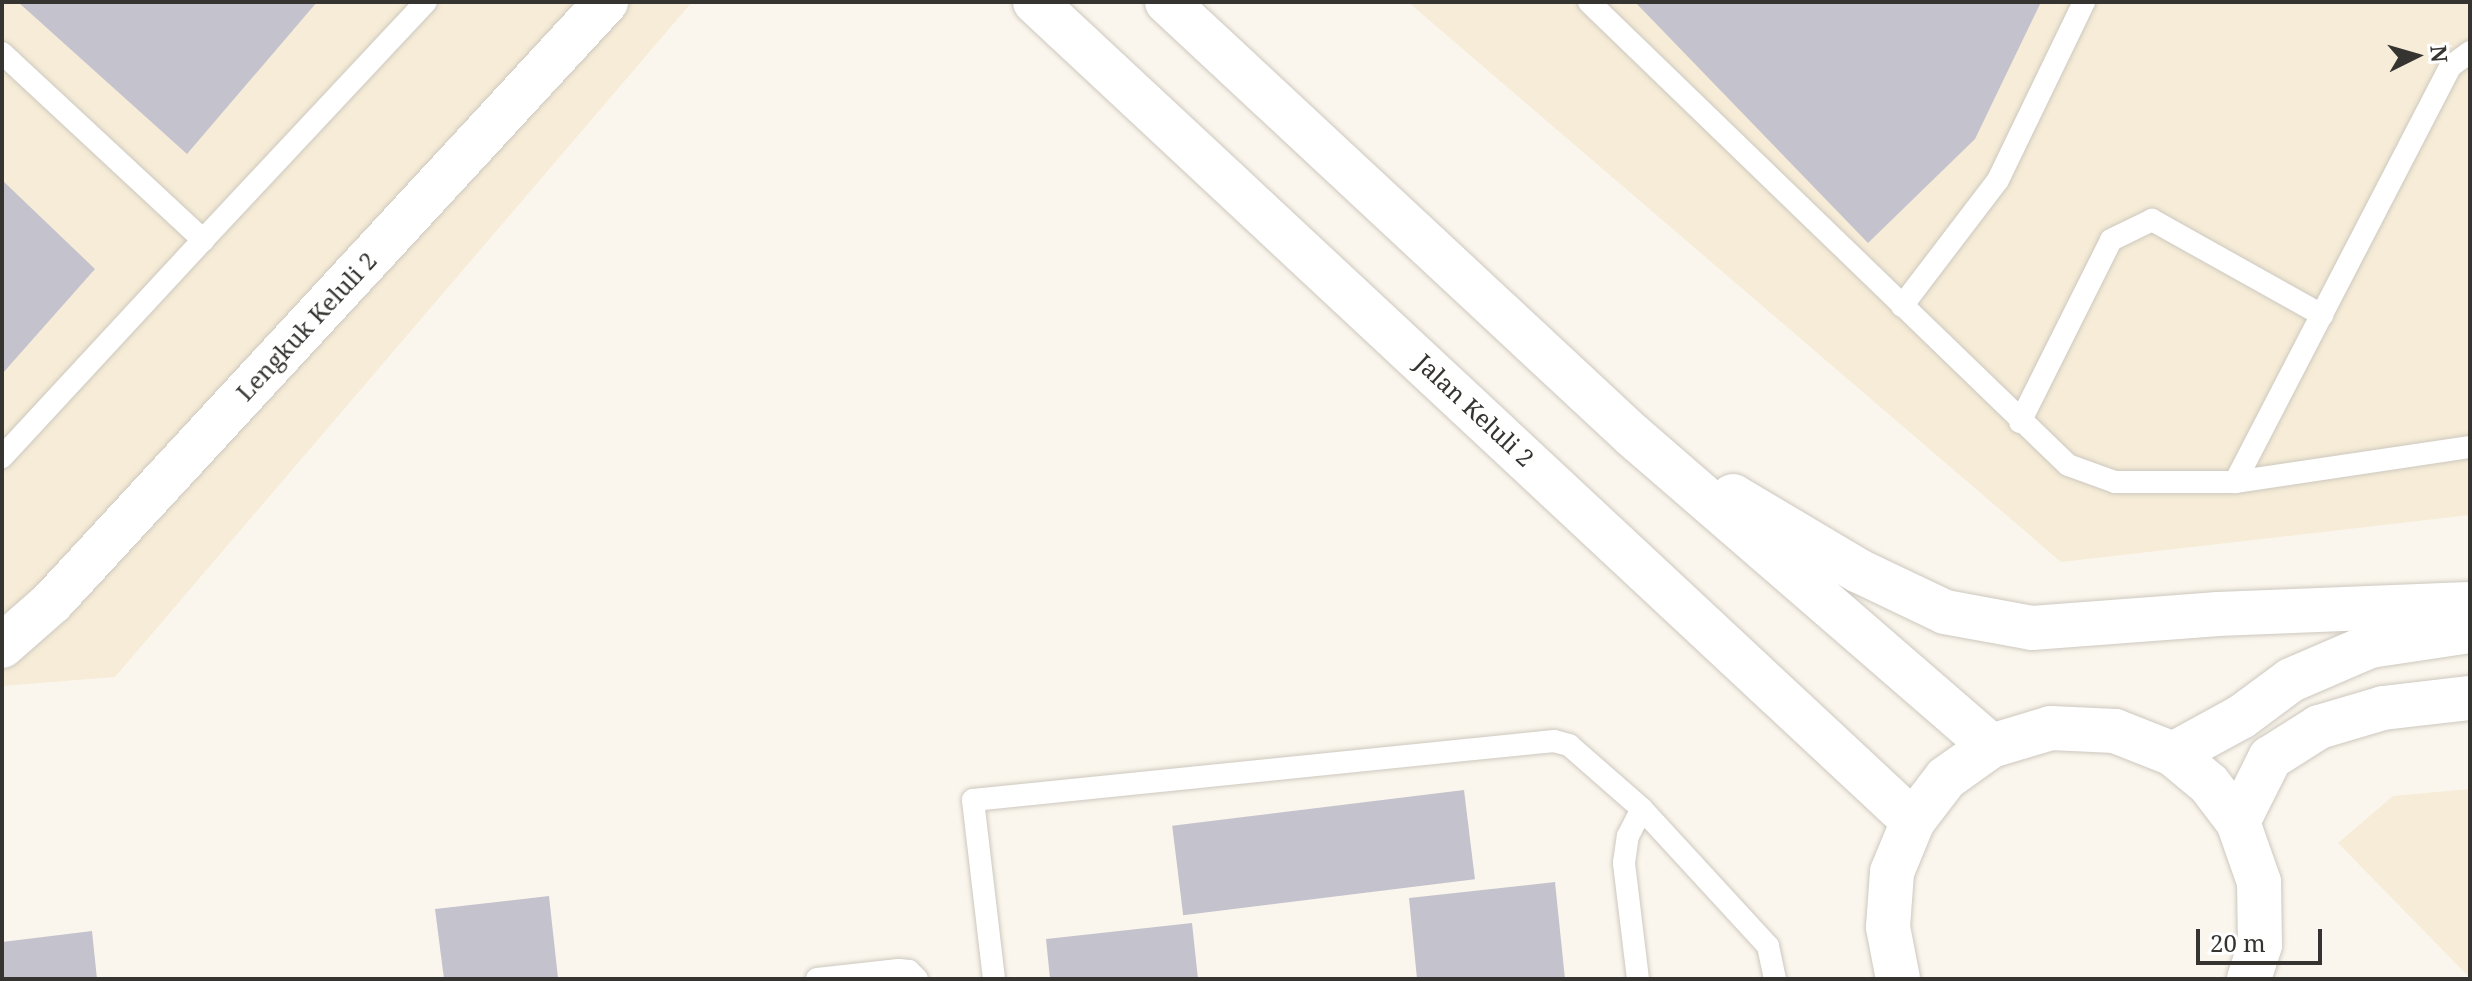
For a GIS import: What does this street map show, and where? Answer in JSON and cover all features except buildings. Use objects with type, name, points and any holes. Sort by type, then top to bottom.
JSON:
[{"type":"street","name":"Lengkuk Keluli 2","points":[[2,646],[52,602],[606,2]]},
{"type":"street","name":"Jalan Keluli 2","points":[[1035,2],[1913,821]]},
{"type":"street","points":[[1172,5],[1632,435],[1991,746]]},
{"type":"street","points":[[1632,435],[1859,571],[1945,612],[2032,628],[2218,614],[2470,604]]},
{"type":"street","points":[[2173,754],[2241,717],[2291,680],[2370,646],[2470,631]]},
{"type":"street","points":[[2238,822],[2270,758],[2319,727],[2383,708],[2470,698]]},
{"type":"street","points":[[1881,979],[1892,872],[1913,821],[1946,778],[1991,746],[2051,728],[2115,731],[2173,754],[2209,784],[2238,822],[2259,882],[2260,945],[2249,979]]},
{"type":"street","points":[[1888,927],[1898,979]]},
{"type":"lane","points":[[2,457],[426,2]]},
{"type":"lane","points":[[1589,2],[2020,422],[2068,465],[2115,482],[2235,482],[2470,447]]},
{"type":"lane","points":[[1902,306],[1998,180],[2084,2]]},
{"type":"lane","points":[[2235,482],[2451,66],[2470,52]]},
{"type":"lane","points":[[2,53],[203,240]]},
{"type":"lane","points":[[2020,422],[2111,240],[2152,220],[2322,315]]},
{"type":"lane","points":[[994,979],[973,800],[1554,741],[1569,745],[1642,809],[1768,946],[1775,979]]},
{"type":"lane","points":[[1638,979],[1624,863],[1628,836],[1642,809]]},
{"type":"lane","points":[[817,979],[899,970],[909,971],[917,979]]},
{"type":"shaded area","points":[[2,2],[692,2],[115,677],[2,686]]},
{"type":"shaded area","points":[[1408,2],[2470,2],[2470,515],[2061,562]]},
{"type":"shaded area","points":[[2470,789],[2470,978],[2338,843],[2393,796]]}]
